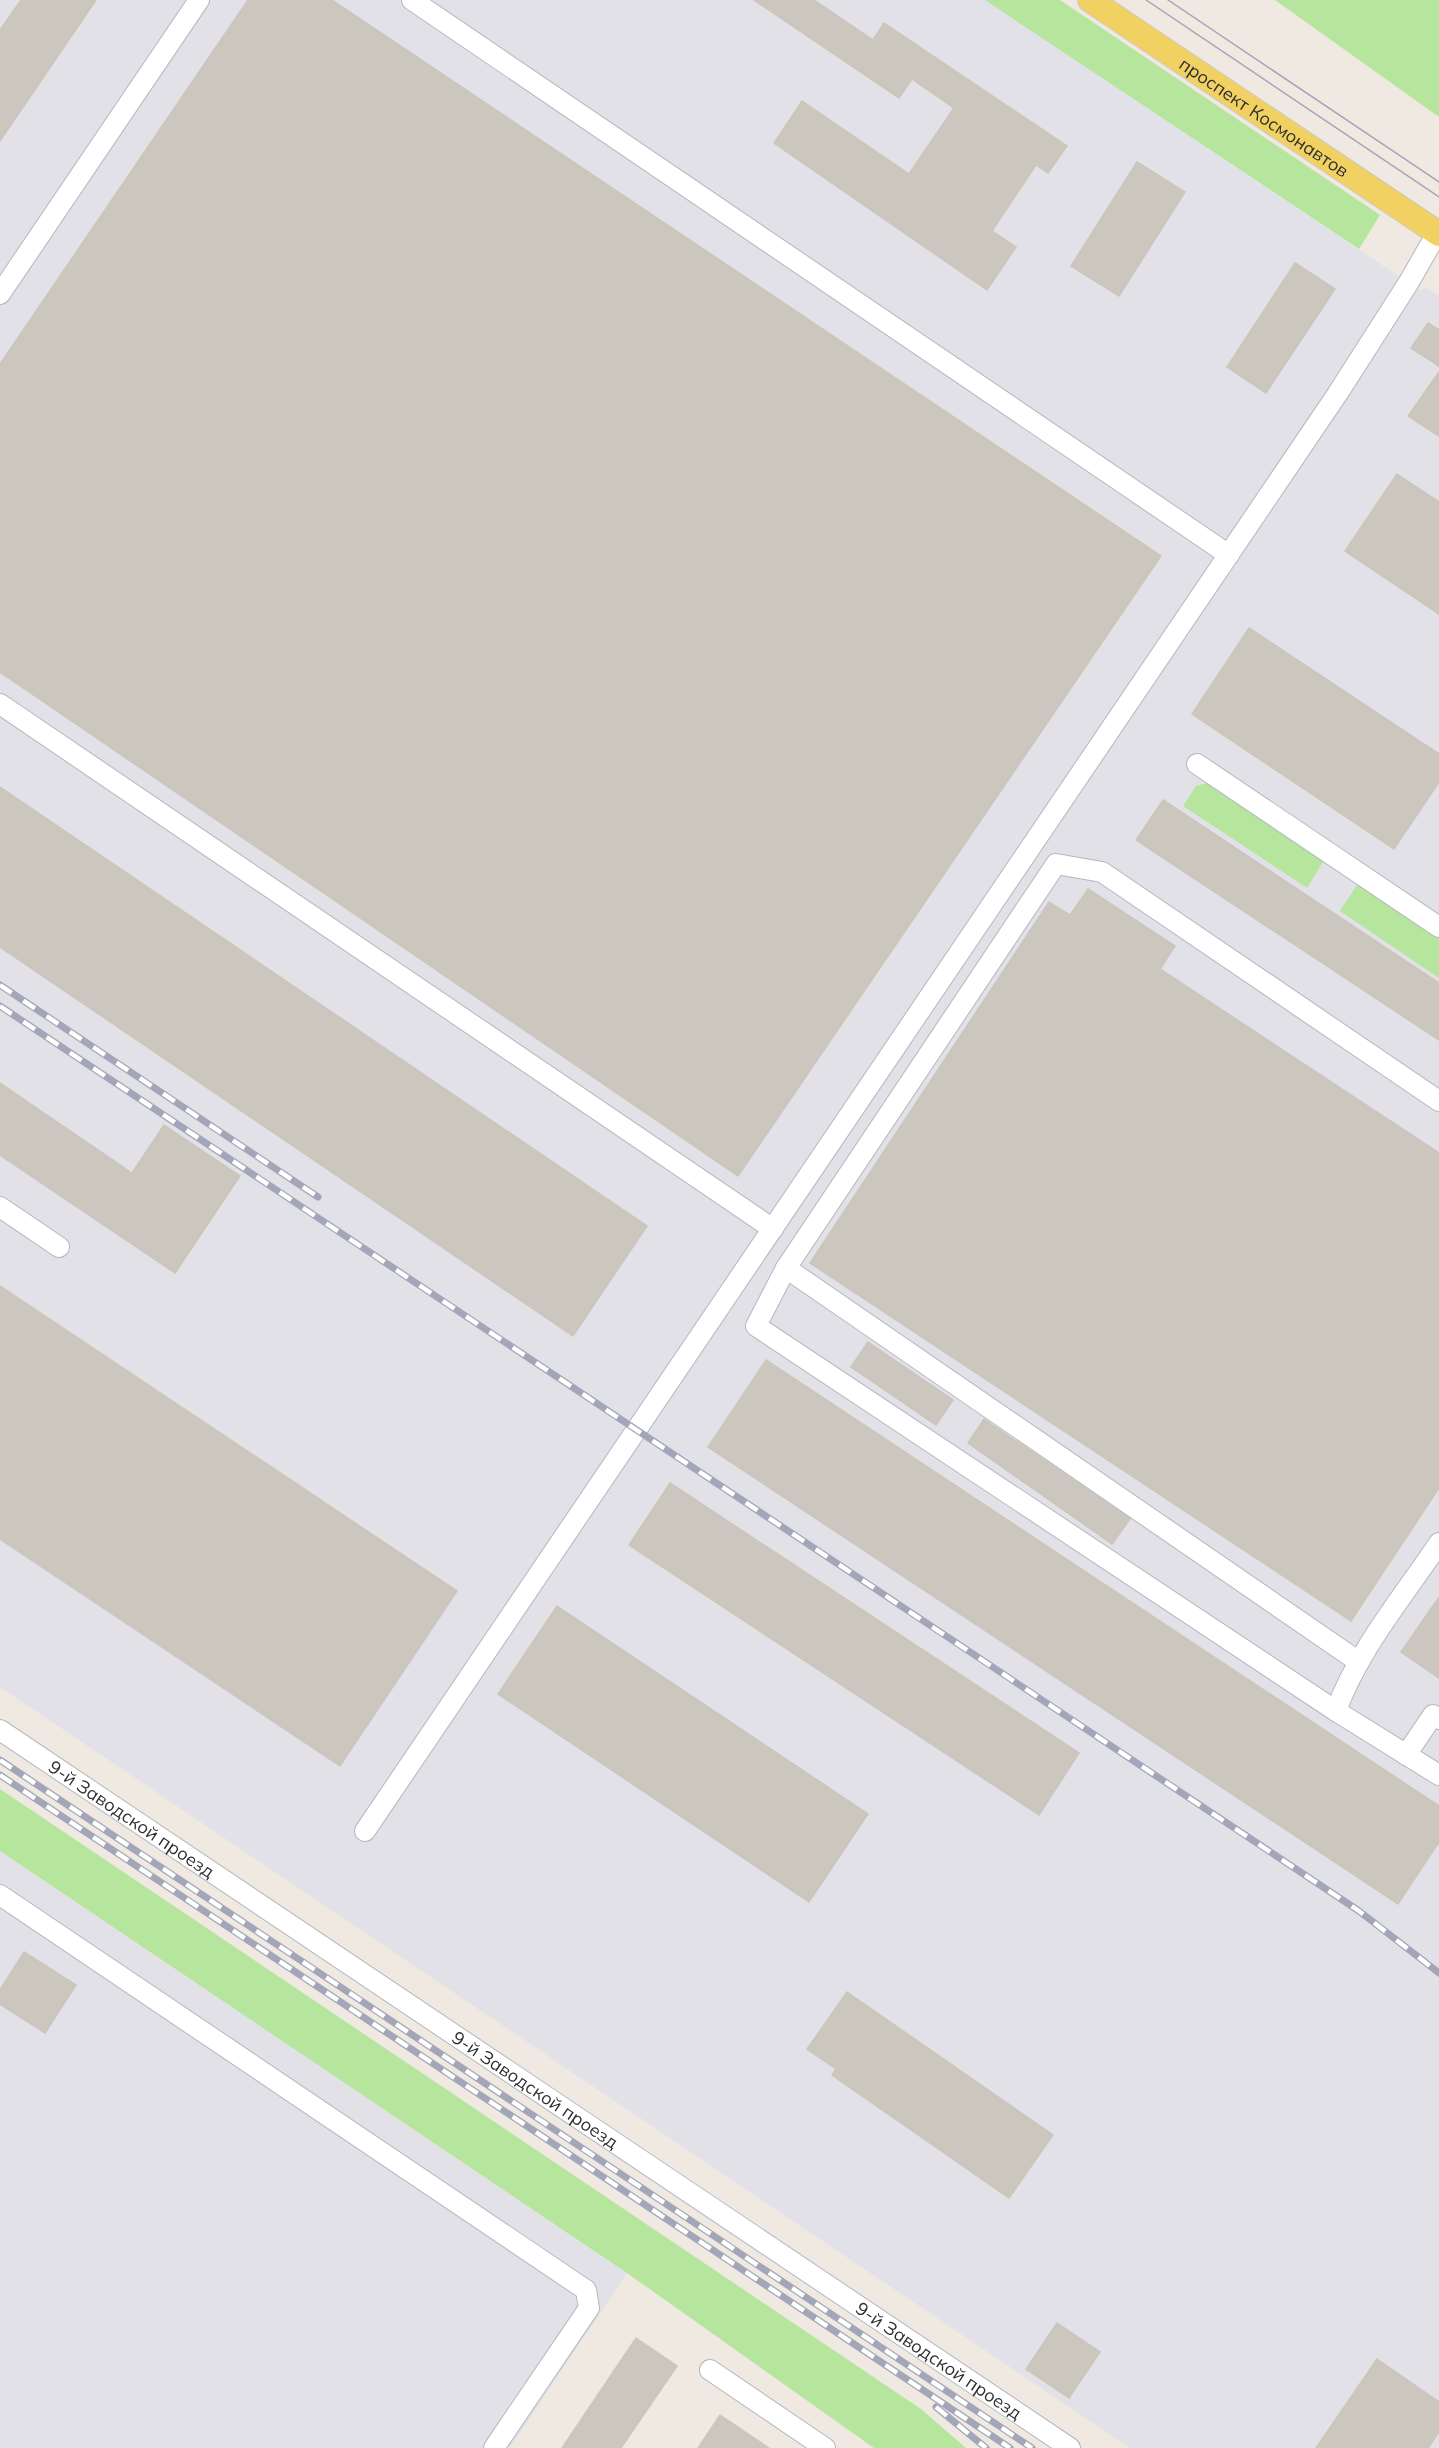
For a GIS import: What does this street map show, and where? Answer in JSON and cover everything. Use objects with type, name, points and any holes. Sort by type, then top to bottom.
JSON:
[{"type":"main road","name":"проспект Космонавтов","points":[[1090,0],[1438,234]]},
{"type":"lane","points":[[0,294],[199,0]]},
{"type":"lane","points":[[412,0],[1229,555]]},
{"type":"lane","points":[[364,1831],[1338,393],[1438,234]]},
{"type":"lane","points":[[0,704],[773,1229]]},
{"type":"lane","points":[[1197,764],[1439,927]]},
{"type":"lane","points":[[1439,1101],[1102,872],[1056,864],[786,1268],[756,1326],[1336,1711],[1439,1775]]},
{"type":"lane","points":[[0,1207],[59,1247]]},
{"type":"lane","points":[[786,1268],[1359,1662]]},
{"type":"lane","points":[[1336,1711],[1344,1688],[1359,1662],[1439,1543]]},
{"type":"lane","points":[[1406,1755],[1433,1715],[1439,1719]]},
{"type":"lane","name":"9-й Заводской проезд","points":[[0,1730],[1070,2448]]},
{"type":"lane","points":[[0,1895],[586,2290],[589,2308],[494,2448]]},
{"type":"lane","points":[[710,2370],[825,2448]]},
{"type":"shaded area","points":[[0,0],[21,0],[0,30]]},
{"type":"shaded area","points":[[96,0],[985,0],[1421,291],[1425,287],[1439,296],[1439,2448],[1130,2448],[0,1687],[0,141]]},
{"type":"shaded area","points":[[0,1851],[627,2273],[510,2448],[0,2448]]},
{"type":"green space","points":[[985,0],[1060,0],[1380,215],[1359,249]]},
{"type":"green space","points":[[1275,0],[1439,0],[1439,117]]},
{"type":"green space","points":[[1210,782],[1323,858],[1323,862],[1307,888],[1183,806],[1196,786]]},
{"type":"green space","points":[[1359,882],[1439,936],[1439,978],[1340,911]]},
{"type":"green space","points":[[0,1789],[921,2409],[966,2448],[874,2448],[627,2273],[0,1851]]},
{"type":"building","points":[[21,0],[96,0],[0,141],[0,30]]},
{"type":"building","points":[[248,0],[332,0],[1161,556],[738,1176],[0,672],[0,364]]},
{"type":"building","points":[[754,0],[814,0],[873,40],[884,23],[1067,146],[1048,173],[1036,165],[992,231],[1016,247],[987,290],[774,143],[802,101],[909,174],[954,108],[912,79],[899,98]]},
{"type":"building","points":[[1137,162],[1185,192],[1119,296],[1071,266]]},
{"type":"building","points":[[1295,263],[1335,289],[1266,393],[1227,367]]},
{"type":"building","points":[[1428,323],[1439,330],[1439,366],[1411,348]]},
{"type":"building","points":[[1439,372],[1439,436],[1408,416]]},
{"type":"building","points":[[1397,474],[1439,502],[1439,614],[1345,551]]},
{"type":"building","points":[[1249,628],[1439,754],[1439,782],[1394,849],[1192,714]]},
{"type":"building","points":[[0,787],[647,1226],[573,1336],[0,947]]},
{"type":"building","points":[[1163,800],[1439,983],[1439,1040],[1136,840]]},
{"type":"building","points":[[1088,889],[1175,946],[1160,969],[1439,1153],[1439,1488],[1351,1621],[810,1263],[1049,902],[1070,915]]},
{"type":"building","points":[[0,1083],[132,1173],[164,1125],[240,1176],[175,1273],[0,1155]]},
{"type":"building","points":[[0,1286],[457,1591],[340,1766],[0,1539]]},
{"type":"building","points":[[868,1342],[953,1400],[936,1425],[851,1367]]},
{"type":"building","points":[[766,1360],[1439,1806],[1439,1842],[1398,1904],[708,1447]]},
{"type":"building","points":[[984,1419],[1130,1519],[1112,1544],[968,1443]]},
{"type":"building","points":[[670,1483],[1079,1753],[1039,1815],[629,1545]]},
{"type":"building","points":[[1439,1597],[1439,1678],[1401,1652]]},
{"type":"building","points":[[557,1606],[868,1814],[809,1902],[498,1694]]},
{"type":"building","points":[[24,1952],[76,1985],[45,2033],[0,2004],[0,1990]]},
{"type":"building","points":[[847,1992],[1053,2135],[1009,2198],[832,2075],[836,2069],[807,2049]]},
{"type":"building","points":[[1057,2323],[1100,2352],[1069,2398],[1026,2369]]},
{"type":"building","points":[[636,2338],[677,2366],[621,2448],[562,2448]]},
{"type":"building","points":[[1377,2359],[1439,2402],[1439,2432],[1428,2448],[1316,2448]]},
{"type":"building","points":[[720,2415],[769,2448],[698,2448]]},
{"type":"tram line","points":[[1146,0],[1439,197]]},
{"type":"tram line","points":[[1168,0],[1439,182]]},
{"type":"railway","points":[[0,985],[318,1197]]},
{"type":"railway","points":[[0,1006],[1359,1911],[1439,1973]]},
{"type":"railway","points":[[0,1760],[1032,2448]]},
{"type":"railway","points":[[0,1775],[1010,2448]]},
{"type":"railway","points":[[936,2407],[986,2448]]}]
